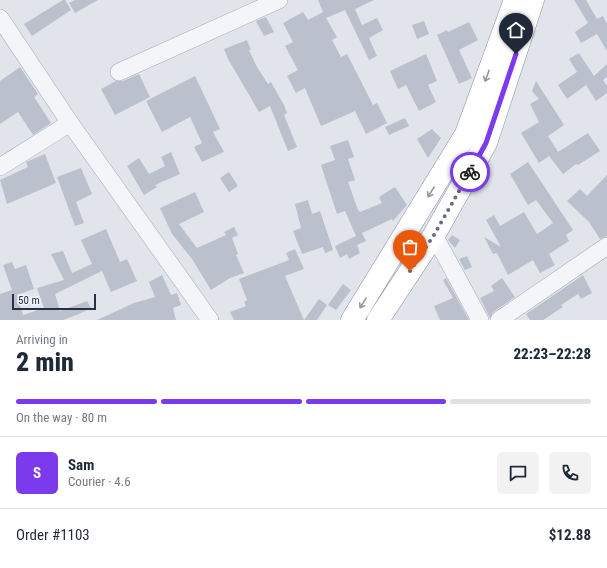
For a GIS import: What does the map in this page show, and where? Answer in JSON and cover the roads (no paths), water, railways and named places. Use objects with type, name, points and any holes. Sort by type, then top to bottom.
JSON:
[{"type":"highway","points":[[352,320],[466,134],[515,0]]},
{"type":"highway","points":[[378,320],[434,235],[486,143],[533,0]]},
{"type":"street","points":[[119,72],[279,0]]},
{"type":"street","points":[[0,18],[70,123],[210,320]]},
{"type":"street","points":[[0,167],[70,123]]},
{"type":"street","points":[[434,235],[480,320]]},
{"type":"street","points":[[499,320],[607,246]]}]
